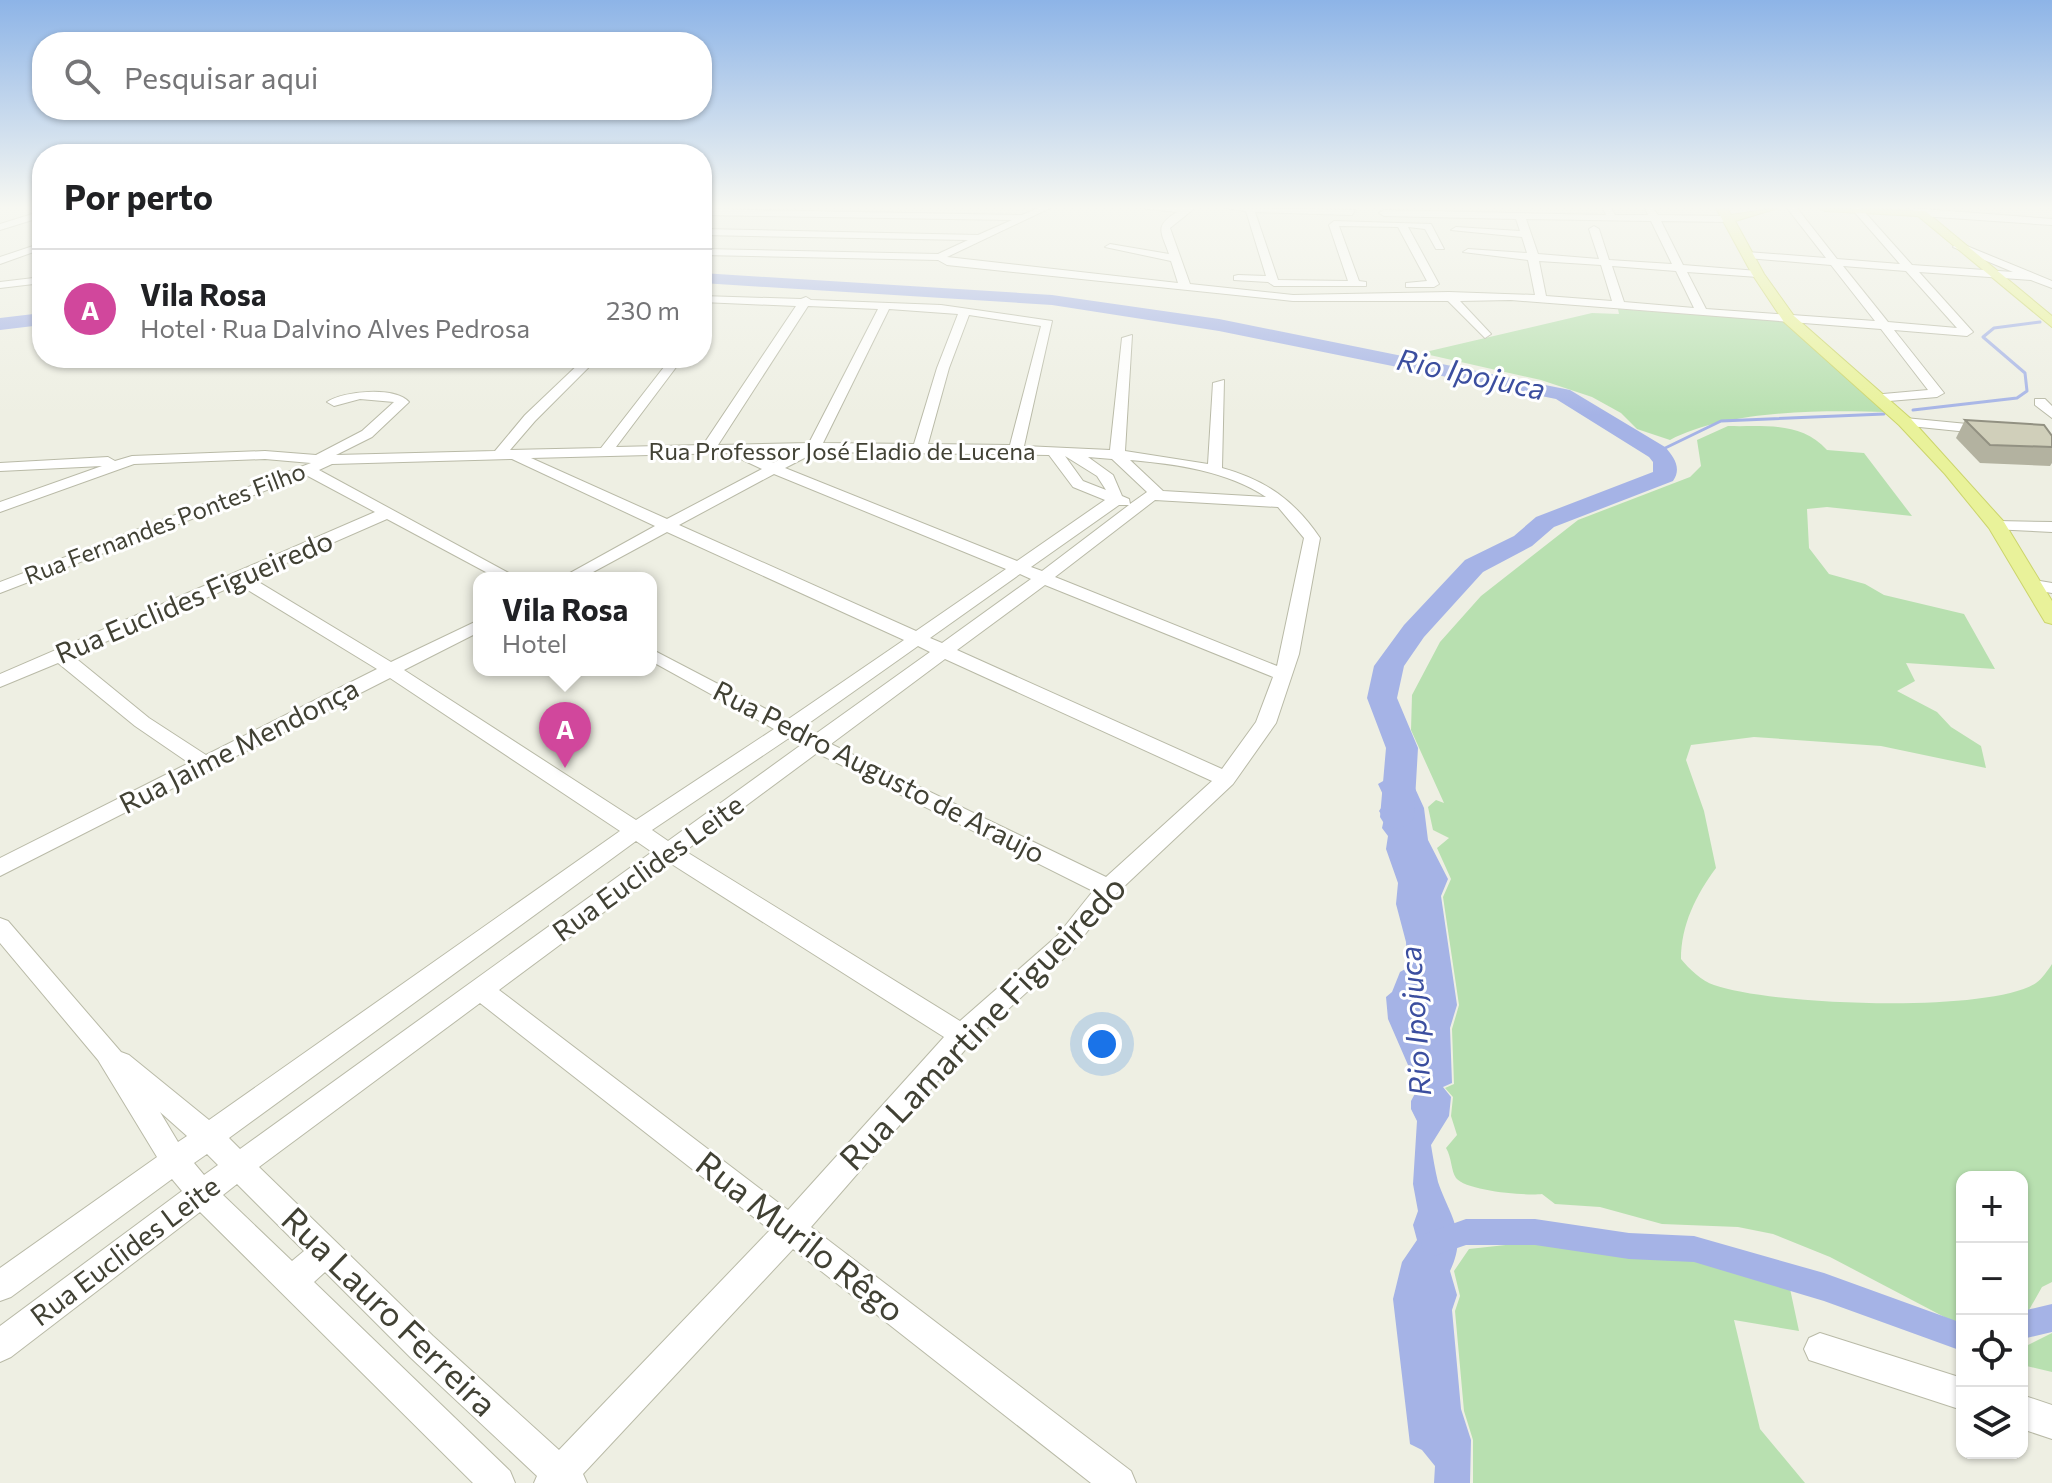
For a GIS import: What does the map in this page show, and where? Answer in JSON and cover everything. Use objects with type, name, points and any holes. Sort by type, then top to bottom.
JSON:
[{"type":"main road","points":[[1760,277],[1789,319],[1905,422],[1951,470],[1997,526],[2052,618]]},
{"type":"main road","points":[[2000,277],[2052,323]]},
{"type":"street","points":[[1098,277],[1306,299],[1449,295],[1541,298],[1967,332],[1921,277]]},
{"type":"street","points":[[1183,277],[1185,286]]},
{"type":"street","points":[[1353,277],[1355,284]]},
{"type":"street","points":[[1238,278],[1272,279],[1280,284],[1434,285],[1430,277]]},
{"type":"street","points":[[1537,277],[1541,298]]},
{"type":"street","points":[[1610,277],[1619,304]]},
{"type":"street","points":[[1683,277],[1701,310]]},
{"type":"street","points":[[1846,277],[1937,393],[1877,398]]},
{"type":"street","points":[[2032,277],[2052,285]]},
{"type":"street","points":[[0,285],[32,281]]},
{"type":"street","points":[[1449,295],[1485,334]]},
{"type":"street","points":[[712,299],[886,305],[1048,323],[1016,450]]},
{"type":"street","points":[[707,450],[806,300]]},
{"type":"street","points":[[581,572],[814,447],[886,305]]},
{"type":"street","points":[[920,447],[943,368],[965,312]]},
{"type":"street","points":[[1128,338],[1117,456],[1150,497]]},
{"type":"street","points":[[506,456],[530,418],[582,368]]},
{"type":"street","points":[[604,453],[669,368]]},
{"type":"street","points":[[1208,468],[1219,383]]},
{"type":"street","points":[[318,463],[367,434],[402,402],[399,399],[360,395],[334,402]]},
{"type":"street","points":[[2040,402],[2052,414]]},
{"type":"street","points":[[1905,422],[2008,432]]},
{"type":"street","name":"Rua Professor José Eladio de Lucena","points":[[318,463],[707,450],[735,453],[814,447],[1016,450],[1117,456],[1208,468],[1247,481],[1293,509]]},
{"type":"street","points":[[735,453],[1281,674]]},
{"type":"street","points":[[735,453],[742,477],[749,481]]},
{"type":"street","points":[[1063,453],[1108,478],[1115,492],[1114,501],[1150,497],[1293,509]]},
{"type":"street","points":[[0,467],[265,455],[318,463],[387,513],[499,572]]},
{"type":"street","name":"Rua Professor José Eladio de Lucena","points":[[506,456],[1226,779]]},
{"type":"street","points":[[0,507],[132,460]]},
{"type":"street","name":"Rua Fernandes Pontes Filho","points":[[0,588],[318,463]]},
{"type":"street","name":"Rua Euclides Leite","points":[[0,1346],[201,1193],[817,745],[1150,497],[1208,468]]},
{"type":"street","name":"Rua Euclides Leite","points":[[0,1286],[176,1163],[635,831],[916,641],[1114,501]]},
{"type":"street","name":"Rua Lamartine Figueiredo","points":[[560,1480],[790,1230],[962,1035],[1065,943],[1108,888],[1226,779],[1266,723],[1294,640],[1312,538],[1293,509]]},
{"type":"street","name":"Rua Euclides Figueiredo","points":[[0,681],[387,513]]},
{"type":"street","points":[[1997,526],[2052,527]]},
{"type":"street","points":[[239,577],[391,670],[635,831],[962,1035]]},
{"type":"street","points":[[2034,585],[2052,588]]},
{"type":"street","name":"Rua Jaime Mendonça","points":[[0,868],[473,628]]},
{"type":"street","points":[[60,655],[142,722],[203,763]]},
{"type":"street","name":"Rua Pedro Augusto de Araujo","points":[[657,657],[817,745],[1108,888]]},
{"type":"street","points":[[0,927],[107,1052]]},
{"type":"street","name":"Rua Murilo Rêgo","points":[[481,990],[1119,1483]]},
{"type":"street","name":"Rua Lauro Ferreira","points":[[107,1052],[210,1138],[560,1480]]},
{"type":"street","name":"Rua Lauro Ferreira","points":[[107,1052],[176,1163],[201,1193],[498,1483]]},
{"type":"street","points":[[291,1281],[326,1252]]},
{"type":"street","points":[[1820,1349],[1956,1392]]},
{"type":"green space","points":[[1618,309],[1786,321],[1885,412],[1804,412],[1746,417],[1693,430],[1670,440],[1637,429],[1621,413],[1592,397],[1541,380],[1421,353],[1592,313],[1619,314]]},
{"type":"green space","points":[[1728,426],[1769,426],[1805,434],[1827,450],[1864,453],[1912,516],[1827,507],[1807,509],[1809,548],[1829,574],[1865,584],[1884,595],[1964,614],[1995,669],[1906,663],[1915,681],[1897,691],[1937,712],[1951,727],[1981,746],[1986,768],[1881,746],[1754,737],[1691,745],[1686,760],[1704,811],[1716,868],[1691,911],[1681,959],[1709,983],[1742,992],[1878,1003],[1928,1003],[2011,993],[2036,983],[2052,964],[2052,1282],[2042,1287],[2028,1312],[2028,1171],[1956,1171],[1956,1321],[1830,1257],[1773,1234],[1738,1227],[1662,1224],[1600,1207],[1555,1204],[1542,1194],[1510,1193],[1471,1186],[1462,1183],[1453,1172],[1446,1148],[1457,1135],[1451,1116],[1453,1097],[1445,1088],[1454,1084],[1452,1029],[1459,1005],[1443,897],[1451,879],[1437,848],[1449,838],[1433,830],[1428,807],[1436,800],[1444,803],[1411,730],[1412,695],[1440,642],[1481,596],[1578,520],[1690,477],[1701,466],[1697,440]]},
{"type":"green space","points":[[1533,1242],[1696,1257],[1789,1284],[1799,1331],[1734,1320],[1760,1429],[1805,1483],[1473,1483],[1473,1440],[1464,1411],[1455,1311],[1460,1296],[1454,1271],[1469,1249]]},
{"type":"green space","points":[[2052,1333],[2052,1372],[2028,1366],[2028,1345]]},
{"type":"water","name":"Rio Ipojuca","points":[[1416,773],[1414,786],[1424,808],[1428,840],[1448,879],[1441,896],[1457,1005],[1450,1028],[1452,1083],[1443,1087],[1451,1097],[1449,1116],[1431,1145],[1438,1182],[1457,1235],[1455,1258],[1450,1271],[1457,1295],[1452,1310],[1461,1409],[1471,1440],[1470,1483],[1434,1483],[1435,1466],[1422,1450],[1410,1444],[1393,1299],[1402,1262],[1417,1240],[1413,1225],[1418,1211],[1413,1184],[1417,1121],[1411,1101],[1418,1088],[1388,1019],[1386,997],[1392,992],[1400,972],[1407,968],[1406,942],[1396,904],[1398,883],[1386,849],[1388,836],[1382,828],[1384,819],[1379,811],[1386,801],[1378,784],[1390,777]]},
{"type":"building","points":[[1965,420],[2044,425],[2052,436],[2052,447],[1990,445]]},
{"type":"waterway","name":"Rio Ipojuca","points":[[712,279],[919,289],[1052,300],[1219,325],[1563,394],[1657,452],[1665,461],[1665,476],[1545,522],[1523,541],[1474,566],[1414,631],[1389,666],[1382,698],[1402,748],[1397,817]]},
{"type":"waterway","name":"Rio Ipojuca","points":[[0,324],[32,320]]},
{"type":"waterway","points":[[1913,410],[2017,398],[2027,391],[2025,373],[1983,337],[1994,328],[2040,322]]},
{"type":"waterway","points":[[1657,452],[1721,421],[1884,414]]},
{"type":"waterway","points":[[1434,1243],[1466,1232],[1535,1232],[1629,1246],[1694,1249],[1824,1287],[1956,1335]]},
{"type":"waterway","points":[[2028,1324],[2052,1318]]},
{"type":"place","name":"Vila Rosa","points":[[565,768]]}]
